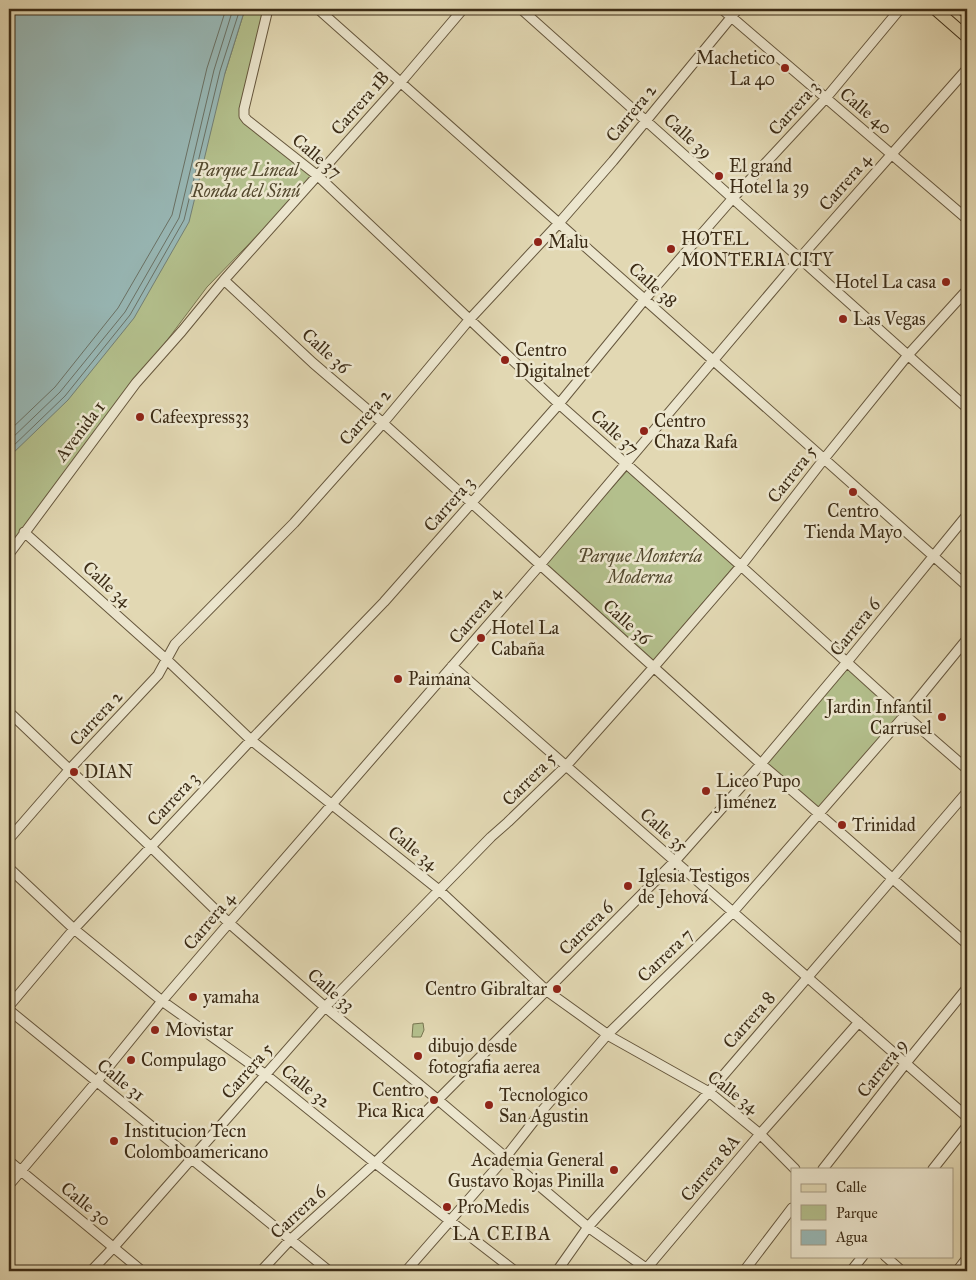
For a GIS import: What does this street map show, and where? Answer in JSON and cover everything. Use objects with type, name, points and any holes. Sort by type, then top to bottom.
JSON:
[{"type":"main road","points":[[935,9],[967,37]]},
{"type":"main road","points":[[962,9],[967,13]]},
{"type":"street","name":"Calle 37","points":[[268,9],[244,109],[244,116],[247,120],[318,176],[558,404],[967,770]]},
{"type":"street","name":"Calle 38","points":[[318,9],[967,586]]},
{"type":"street","name":"Carrera 1B","points":[[182,331],[224,280],[401,82],[462,9]]},
{"type":"street","name":"Calle 39","points":[[521,9],[967,408]]},
{"type":"street","name":"Calle 40","points":[[722,9],[967,219]]},
{"type":"street","name":"Carrera 2","points":[[9,839],[158,675],[175,644],[294,522],[383,422],[469,320],[559,223],[613,161],[738,9]]},
{"type":"street","name":"Carrera 3","points":[[9,1008],[74,929],[384,602],[558,404],[645,299],[733,198],[826,98],[900,9]]},
{"type":"street","name":"Carrera 4","points":[[9,1185],[228,923],[540,565],[800,258],[967,69]]},
{"type":"street","name":"Calle 36","points":[[224,280],[653,668],[967,944]]},
{"type":"street","name":"Carrera 5","points":[[91,1271],[192,1159],[324,1007],[491,837],[566,766],[741,566],[908,355],[967,290]]},
{"type":"street","name":"Avenida 1","points":[[9,554],[136,382],[182,331]]},
{"type":"street","name":"Carrera 6","points":[[261,1271],[290,1240],[375,1163],[675,861],[761,764],[967,515]]},
{"type":"street","name":"Calle 34","points":[[24,532],[166,659],[252,740],[439,890],[547,991],[607,1035],[709,1092],[760,1134],[794,1168]]},
{"type":"street","name":"Carrera 7","points":[[406,1271],[505,1158],[541,1112],[607,1035],[733,912],[905,715],[967,639]]},
{"type":"street","name":"Calle 35","points":[[452,666],[967,1117]]},
{"type":"street","name":"Calle 33","points":[[9,712],[228,923],[324,1007],[437,1099],[588,1227],[648,1270]]},
{"type":"street","name":"Carrera 8","points":[[557,1271],[588,1227],[709,1092],[967,792]]},
{"type":"street","name":"Calle 32","points":[[9,868],[74,929],[162,1001],[266,1075],[375,1163],[515,1271]]},
{"type":"street","name":"Carrera 9","points":[[824,1168],[967,988]]},
{"type":"street","name":"Calle 31","points":[[9,1008],[329,1271]]},
{"type":"street","name":"Carrera 8A","points":[[648,1270],[760,1134],[859,1022]]},
{"type":"street","points":[[934,1168],[967,1126]]},
{"type":"street","name":"Calle 30","points":[[9,1161],[142,1271]]},
{"type":"street","points":[[744,1271],[791,1209]]},
{"type":"street","points":[[851,1271],[861,1258]]},
{"type":"street","points":[[887,1258],[902,1271]]},
{"type":"street","points":[[957,1271],[967,1258]]},
{"type":"green space","name":"Parque Lineal Ronda del Sinú","points":[[245,9],[268,9],[241,115],[315,176],[207,287],[9,551],[9,457],[19,447],[225,73]]},
{"type":"green space","name":"Parque Montería Moderna","points":[[627,471],[734,566],[652,662],[544,563]]},
{"type":"green space","points":[[846,666],[902,714],[820,809],[763,761]]},
{"type":"green space","name":"dibujo desde fotografia aerea","points":[[423,1023],[424,1030],[421,1037],[412,1037],[413,1024]]},
{"type":"water","points":[[9,9],[245,9],[225,73],[189,222],[134,318],[68,400],[9,457]]},
{"type":"place","name":"Machetico La 40","points":[[785,68]]},
{"type":"place","name":"El grand Hotel la 39","points":[[719,176]]},
{"type":"place","name":"Malu","points":[[538,242]]},
{"type":"place","name":"HOTEL MONTERIA CITY","points":[[671,249]]},
{"type":"place","name":"Hotel La casa","points":[[946,282]]},
{"type":"place","name":"Las Vegas","points":[[843,319]]},
{"type":"place","name":"Centro Digitalnet","points":[[505,360]]},
{"type":"place","name":"Cafeexpress33","points":[[140,417]]},
{"type":"place","name":"Centro Chaza Rafa","points":[[644,431]]},
{"type":"place","name":"Centro Tienda Mayo","points":[[853,492]]},
{"type":"place","name":"Hotel La Cabaña","points":[[481,638]]},
{"type":"place","name":"Paimana","points":[[398,679]]},
{"type":"place","name":"Jardin Infantil Carrusel","points":[[942,717]]},
{"type":"place","name":"DIAN","points":[[74,772]]},
{"type":"place","name":"Liceo Pupo Jiménez","points":[[706,791]]},
{"type":"place","name":"Trinidad","points":[[842,825]]},
{"type":"place","name":"Iglesia Testigos de Jehová","points":[[628,886]]},
{"type":"place","name":"Centro Gibraltar","points":[[557,989]]},
{"type":"place","name":"yamaha","points":[[193,997]]},
{"type":"place","name":"Movistar","points":[[155,1030]]},
{"type":"place","name":"dibujo desde fotografia aerea","points":[[418,1056]]},
{"type":"place","name":"Compulago","points":[[131,1060]]},
{"type":"place","name":"Centro Pica Rica","points":[[434,1100]]},
{"type":"place","name":"Tecnologico San Agustin","points":[[489,1105]]},
{"type":"place","name":"Institucion Tecn Colomboamericano","points":[[114,1141]]},
{"type":"place","name":"Academia General Gustavo Rojas Pinilla","points":[[614,1170]]},
{"type":"place","name":"ProMedis","points":[[447,1207]]},
{"type":"district","name":"LA CEIBA","points":[[502,1233]]}]
